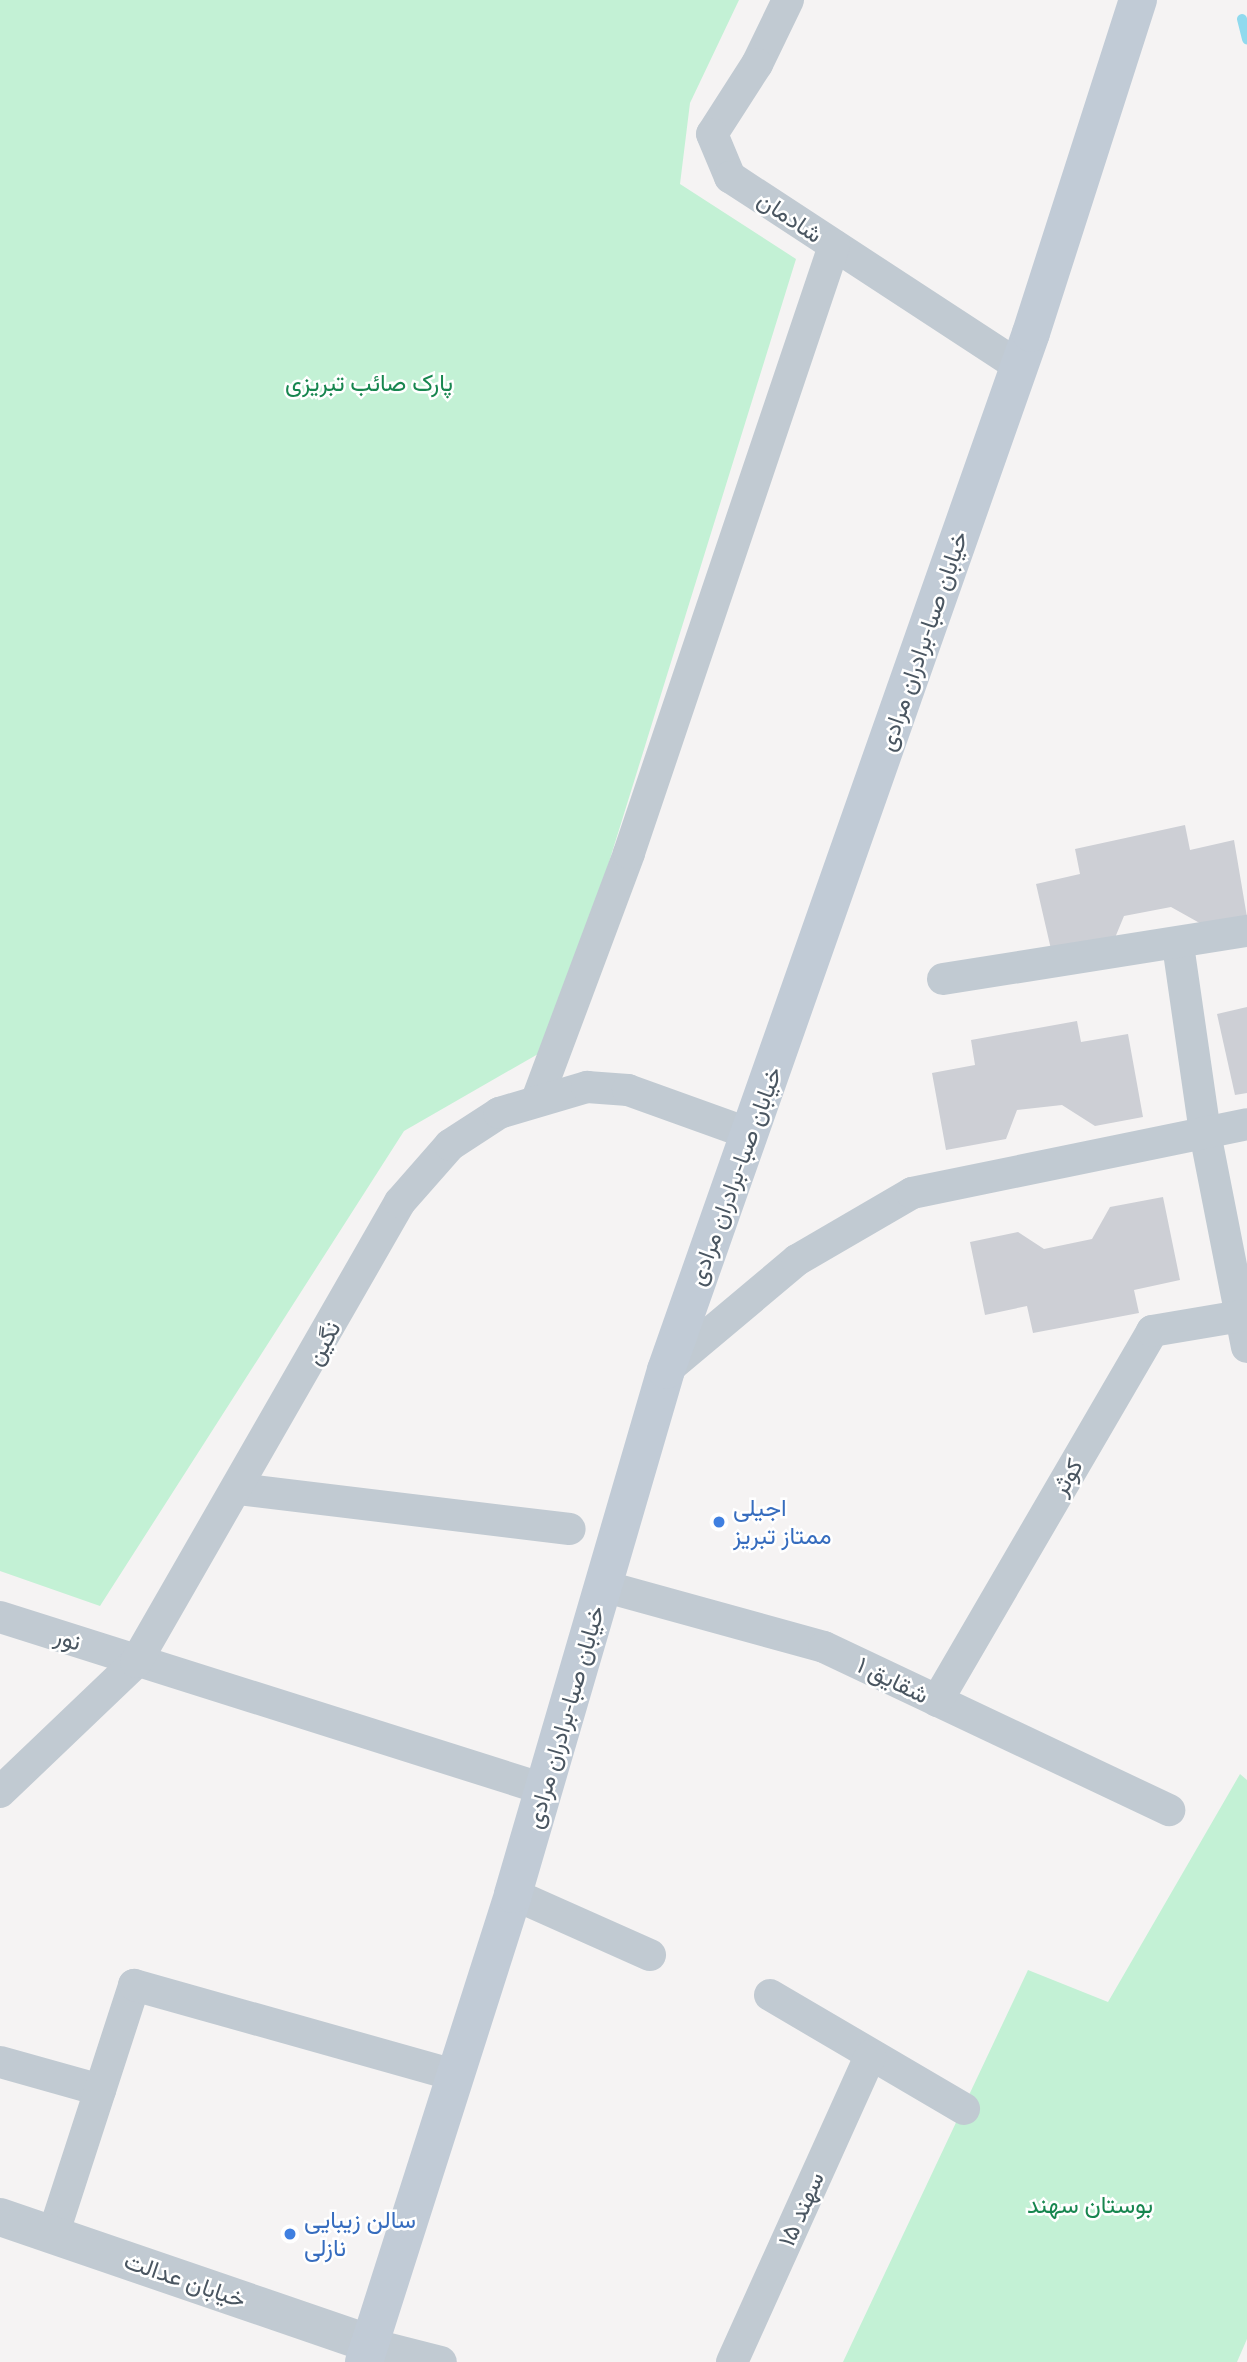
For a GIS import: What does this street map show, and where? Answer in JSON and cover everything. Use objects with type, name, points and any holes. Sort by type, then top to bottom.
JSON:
[{"type":"main road","name":"خیابان صبا-برادران مرادی","points":[[367,2353],[513,1894],[666,1370],[1019,366],[1138,0]]},
{"type":"street","name":"شادمان","points":[[788,0],[757,64],[712,134],[730,177],[1019,366]]},
{"type":"street","points":[[538,1097],[629,853],[834,246]]},
{"type":"street","points":[[943,979],[1178,945],[1247,932]]},
{"type":"street","points":[[1178,945],[1205,1133],[1244,1315],[1247,1348]]},
{"type":"street","name":"نگین","points":[[0,1792],[136,1662],[239,1489],[400,1202],[450,1145],[538,1097],[587,1087],[628,1090],[750,1134]]},
{"type":"street","points":[[666,1370],[796,1260],[912,1193],[1247,1124]]},
{"type":"street","name":"کوثر","points":[[937,1701],[1152,1331],[1244,1315]]},
{"type":"street","points":[[239,1489],[569,1529]]},
{"type":"street","name":"شقایق ۱","points":[[603,1587],[824,1647],[1169,1810]]},
{"type":"street","name":"نور","points":[[0,1616],[136,1662],[544,1789]]},
{"type":"street","points":[[513,1894],[650,1955]]},
{"type":"street","points":[[53,2235],[134,1985],[455,2076]]},
{"type":"street","points":[[769,1995],[964,2109]]},
{"type":"street","name":"سهند ۱۵","points":[[732,2362],[870,2056]]},
{"type":"street","points":[[0,2062],[100,2090]]},
{"type":"street","name":"خیابان عدالت","points":[[0,2217],[367,2353]]},
{"type":"street","points":[[367,2353],[441,2362]]},
{"type":"green space","name":"پارک صائب تبریزی","points":[[0,0],[739,0],[690,103],[680,184],[796,259],[552,1046],[404,1131],[100,1606],[0,1571]]},
{"type":"green space","name":"بوستان سهند","points":[[1240,1774],[1247,1780],[1247,2339],[1237,2362],[843,2362],[1028,1970],[1108,2002]]},
{"type":"building","points":[[1185,825],[1190,850],[1234,840],[1247,917],[1205,926],[1171,907],[1124,916],[1112,945],[1053,958],[1036,884],[1080,874],[1075,849]]},
{"type":"building","points":[[1247,1007],[1247,1093],[1235,1095],[1217,1014]]},
{"type":"building","points":[[1077,1021],[1081,1042],[1128,1034],[1143,1117],[1095,1126],[1062,1105],[1017,1110],[1006,1139],[946,1150],[932,1073],[975,1065],[971,1040]]},
{"type":"building","points":[[1163,1197],[1180,1280],[1134,1290],[1139,1313],[1033,1333],[1027,1306],[985,1315],[970,1242],[1018,1232],[1044,1249],[1092,1239],[1110,1207]]},
{"type":"waterway","points":[[1242,19],[1247,39]]},
{"type":"place","name":"اجیلی ممتاز تبریز","points":[[719,1522]]},
{"type":"place","name":"سالن زیبایی نازلی","points":[[290,2234]]}]
